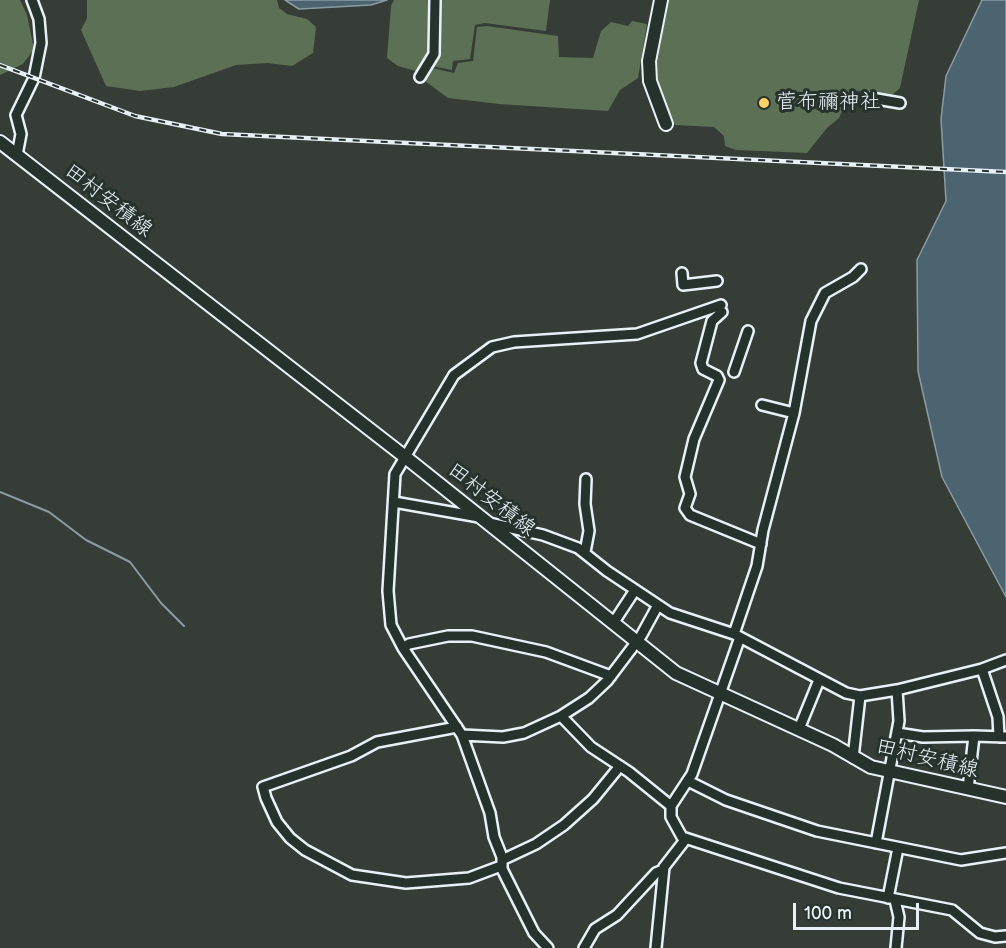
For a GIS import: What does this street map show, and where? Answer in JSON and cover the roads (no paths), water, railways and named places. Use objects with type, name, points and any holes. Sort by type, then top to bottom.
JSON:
[{"type":"main road","points":[[661,0],[649,61],[650,81],[666,124]]},
{"type":"main road","name":"田村安積線","points":[[0,142],[404,456],[637,640],[676,674],[799,729],[853,758],[889,772],[1006,797]]},
{"type":"street","points":[[17,155],[21,134],[16,115],[34,78],[41,42],[39,19],[32,0]]},
{"type":"street","points":[[420,77],[435,50],[435,0]]},
{"type":"street","points":[[871,98],[900,103]]},
{"type":"street","points":[[861,269],[853,277],[825,293],[814,314],[794,413],[757,566],[722,694],[688,781],[671,806],[673,824],[685,840],[839,888],[952,910],[980,933],[995,937],[1006,936]]},
{"type":"street","points":[[682,273],[683,285],[717,281]]},
{"type":"street","points":[[548,948],[534,933],[501,863],[490,813],[460,731],[403,648],[391,625],[388,608],[395,474],[404,456],[454,375],[492,347],[514,342],[637,334],[721,309],[712,321],[700,363],[703,369],[717,375],[719,380],[694,439],[685,477],[690,494],[685,508],[690,515],[761,544]]},
{"type":"street","points":[[734,372],[748,331]]},
{"type":"street","points":[[762,405],[794,413]]},
{"type":"street","points":[[585,552],[589,531],[585,504],[586,479]]},
{"type":"street","points":[[394,502],[484,520],[543,535],[585,552],[635,590],[686,620],[737,636],[819,680],[860,696],[897,690],[982,669],[1006,660]]},
{"type":"street","points":[[614,622],[635,590]]},
{"type":"street","points":[[620,766],[593,799],[564,825],[536,844],[477,877],[406,883],[352,875],[305,849],[290,838],[277,822],[263,787],[351,756],[378,742],[460,731],[510,736],[529,732],[561,716],[589,698],[611,676],[637,640],[658,605]]},
{"type":"street","points":[[403,648],[408,644],[448,636],[472,636],[546,652],[611,676]]},
{"type":"street","points":[[897,733],[923,737],[1002,737],[998,717],[982,669]]},
{"type":"street","points":[[799,729],[819,680]]},
{"type":"street","points":[[876,843],[899,721],[897,690]]},
{"type":"street","points":[[853,758],[860,696]]},
{"type":"street","points":[[561,716],[591,747],[620,766],[671,806]]},
{"type":"street","points":[[968,789],[974,736]]},
{"type":"street","points":[[688,781],[726,800],[793,824],[898,848],[961,860],[1006,853]]},
{"type":"street","points":[[656,948],[663,870],[667,861],[685,840]]},
{"type":"street","points":[[896,948],[899,917],[892,899],[898,848]]},
{"type":"street","points":[[584,948],[595,929],[616,915],[656,873],[663,870]]},
{"type":"water","points":[[285,0],[387,0],[371,5],[299,9]]},
{"type":"water","points":[[982,0],[1006,0],[1006,597],[942,477],[918,371],[917,260],[946,201],[941,119],[946,76]]},
{"type":"waterway","points":[[0,492],[49,512],[86,540],[130,562],[161,603],[184,626]]},
{"type":"railway","points":[[0,65],[135,116],[222,134],[1006,172]]},
{"type":"place","name":"菅布禰神社","points":[[764,103]]}]
